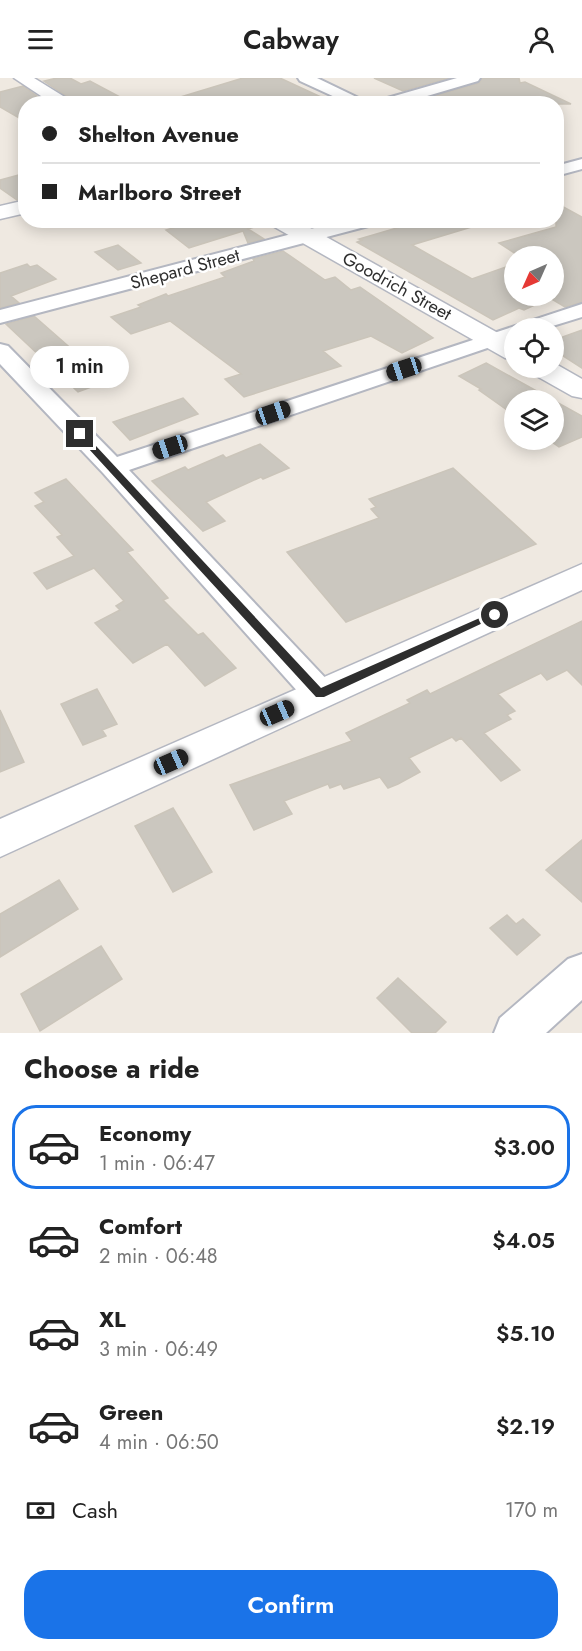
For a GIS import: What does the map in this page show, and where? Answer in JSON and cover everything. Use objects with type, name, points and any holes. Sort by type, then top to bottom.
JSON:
[{"type":"main road","points":[[22,78],[53,96]]},
{"type":"main road","points":[[0,213],[18,208]]},
{"type":"main road","name":"Goodrich Street","points":[[293,228],[504,347]]},
{"type":"main road","points":[[560,378],[582,390]]},
{"type":"main road","points":[[0,839],[582,576]]},
{"type":"street","points":[[305,78],[346,96]]},
{"type":"street","points":[[410,96],[473,78]]},
{"type":"street","points":[[564,169],[582,164]]},
{"type":"street","name":"Shepard Street","points":[[0,317],[340,228]]},
{"type":"street","points":[[557,318],[582,310]]},
{"type":"street","points":[[112,467],[504,336]]},
{"type":"street","points":[[0,351],[112,467],[320,694]]},
{"type":"street","points":[[515,1033],[582,973]]},
{"type":"building","points":[[70,78],[81,84],[90,81],[118,96],[66,96],[44,81]]},
{"type":"building","points":[[243,78],[280,78],[319,96],[184,96]]},
{"type":"building","points":[[374,78],[449,78],[403,91]]},
{"type":"building","points":[[482,78],[519,78],[520,83],[525,82],[554,96],[434,96],[479,83]]},
{"type":"building","points":[[23,86],[37,96],[18,96],[18,117],[0,107],[0,92]]},
{"type":"building","points":[[18,175],[18,200],[0,188],[0,180]]},
{"type":"building","points":[[564,207],[582,217],[582,302],[563,306],[564,246],[504,246],[499,243],[552,228],[564,228]]},
{"type":"building","points":[[173,228],[251,228],[248,229],[264,239],[248,243],[243,231],[189,248],[166,230]]},
{"type":"building","points":[[397,228],[468,228],[412,245],[472,279],[504,268],[504,306],[533,306],[524,310],[519,308],[493,320],[357,242],[362,240],[359,239]]},
{"type":"building","points":[[118,245],[141,263],[118,270],[95,252]]},
{"type":"building","points":[[283,251],[325,280],[335,277],[351,290],[360,287],[433,338],[402,353],[371,336],[323,351],[341,366],[244,397],[225,379],[241,374],[170,321],[131,334],[111,317],[141,307],[138,305],[166,294],[168,296],[225,277],[221,273],[254,261],[253,259]]},
{"type":"building","points":[[27,264],[30,267],[37,265],[56,279],[11,296],[19,303],[0,308],[0,273]]},
{"type":"building","points":[[34,316],[83,359],[81,360],[87,367],[105,382],[78,392],[6,324]]},
{"type":"building","points":[[582,330],[582,368],[564,356],[564,336]]},
{"type":"building","points":[[486,363],[504,373],[504,378],[513,378],[535,390],[504,390],[504,408],[479,390],[481,389],[459,376]]},
{"type":"building","points":[[183,398],[198,414],[130,440],[113,422]]},
{"type":"building","points":[[564,406],[582,416],[582,437],[564,445]]},
{"type":"building","points":[[260,444],[289,468],[263,479],[261,477],[206,502],[225,521],[203,531],[152,481],[185,467],[188,470],[223,455],[226,458]]},
{"type":"building","points":[[453,468],[536,544],[346,622],[287,552],[379,518],[371,509],[376,507],[369,499]]},
{"type":"building","points":[[66,479],[133,550],[127,552],[168,598],[163,600],[198,635],[203,633],[236,668],[205,686],[167,644],[133,663],[95,623],[120,610],[116,606],[124,601],[94,568],[47,589],[34,573],[74,556],[57,537],[62,535],[35,506],[44,502],[35,493]]},
{"type":"building","points":[[582,621],[582,685],[567,670],[547,680],[541,673],[498,694],[515,711],[507,715],[511,719],[484,733],[520,770],[501,781],[461,738],[456,741],[452,737],[409,758],[420,772],[398,784],[388,788],[380,777],[344,789],[341,784],[330,788],[328,784],[284,801],[292,814],[254,830],[230,785],[352,741],[346,733],[410,703],[407,700],[427,690],[430,694]]},
{"type":"building","points":[[97,689],[117,724],[102,730],[106,736],[83,745],[61,704]]},
{"type":"building","points":[[0,710],[24,762],[0,772]]},
{"type":"building","points":[[173,808],[212,872],[173,892],[135,826]]},
{"type":"building","points":[[582,840],[582,902],[546,870]]},
{"type":"building","points":[[59,880],[78,909],[0,957],[0,914]]},
{"type":"building","points":[[507,915],[516,924],[523,919],[540,935],[517,955],[490,928]]},
{"type":"building","points":[[101,946],[122,979],[40,1031],[21,994]]},
{"type":"building","points":[[398,978],[446,1022],[435,1033],[412,1033],[377,998]]},
{"type":"route","points":[[80,434],[320,694],[495,615]]}]
